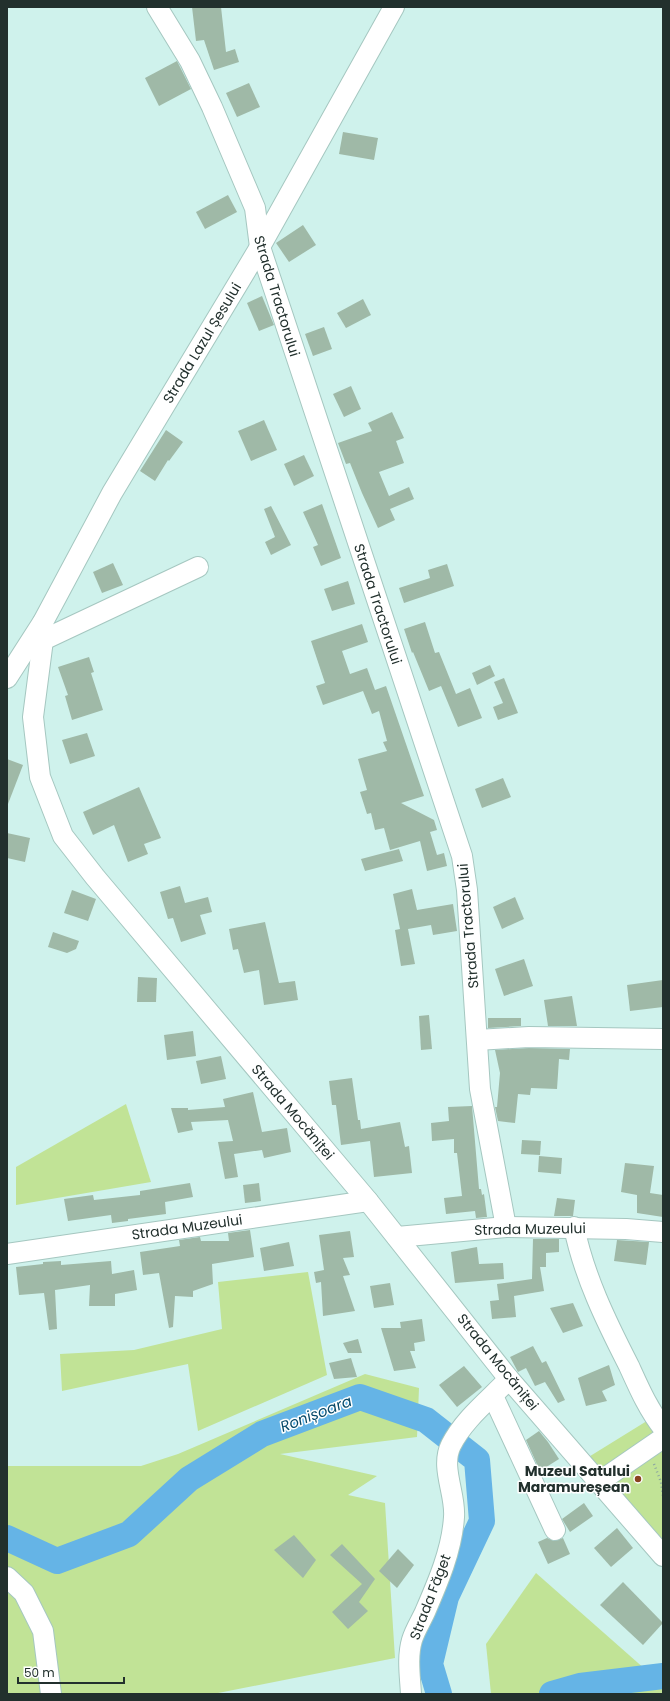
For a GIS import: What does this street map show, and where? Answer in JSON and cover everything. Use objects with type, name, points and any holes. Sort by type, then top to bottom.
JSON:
[{"type":"street","name":"Strada Tractorului","points":[[157,7],[190,62],[221,128],[255,208],[260,246],[462,856],[467,890],[480,1089],[506,1226]]},
{"type":"street","name":"Strada Lazul Șesului","points":[[7,678],[43,631],[112,493],[260,246],[394,7]]},
{"type":"street","points":[[43,631],[198,567]]},
{"type":"street","name":"Strada Mocăniței","points":[[43,631],[33,717],[40,777],[63,836],[368,1201],[509,1379],[663,1556]]},
{"type":"street","points":[[477,1040],[529,1037],[663,1039]]},
{"type":"street","name":"Strada Muzeului","points":[[7,1254],[368,1201]]},
{"type":"street","name":"Strada Muzeului","points":[[396,1237],[506,1226],[574,1227],[663,1232]]},
{"type":"street","points":[[574,1227],[580,1254],[604,1317],[651,1411],[663,1428]]},
{"type":"street","name":"Strada Făget","points":[[412,1694],[409,1660],[412,1639],[446,1559],[450,1545],[454,1516],[448,1474],[450,1446],[464,1425],[509,1379]]},
{"type":"street","points":[[493,1396],[555,1530]]},
{"type":"street","points":[[600,1482],[655,1444]]},
{"type":"street","points":[[7,1577],[24,1593],[43,1631],[51,1694]]},
{"type":"path","points":[[655,1444],[663,1496]]},
{"type":"green space","points":[[126,1104],[151,1182],[16,1205],[16,1167]]},
{"type":"green space","points":[[308,1272],[327,1375],[198,1431],[188,1364],[62,1391],[60,1354],[134,1350],[222,1329],[218,1282]]},
{"type":"green space","points":[[365,1374],[419,1388],[417,1437],[280,1454],[377,1476],[348,1495],[385,1503],[395,1658],[213,1694],[7,1694],[7,1466],[141,1466],[178,1454]]},
{"type":"green space","name":"Muzeul Satului Maramureșean","points":[[663,1411],[663,1543],[622,1498],[617,1484],[610,1474],[587,1458]]},
{"type":"green space","points":[[536,1573],[663,1685],[663,1694],[491,1694],[486,1644]]},
{"type":"building","points":[[192,7],[221,7],[226,52],[235,49],[239,62],[214,70],[204,40],[196,41]]},
{"type":"building","points":[[177,61],[191,89],[159,106],[145,78]]},
{"type":"building","points":[[249,83],[260,107],[237,117],[226,93]]},
{"type":"building","points":[[343,132],[378,138],[374,160],[339,154]]},
{"type":"building","points":[[228,195],[237,212],[205,229],[196,212]]},
{"type":"building","points":[[303,225],[316,245],[289,262],[276,243]]},
{"type":"building","points":[[262,296],[274,325],[259,331],[247,303]]},
{"type":"building","points":[[363,299],[371,315],[346,328],[337,313]]},
{"type":"building","points":[[324,327],[332,349],[313,356],[305,334]]},
{"type":"building","points":[[351,386],[361,409],[344,417],[333,394]]},
{"type":"building","points":[[392,412],[404,438],[396,441],[404,463],[379,472],[389,496],[409,487],[414,499],[390,509],[395,520],[378,528],[350,463],[346,464],[338,443],[372,431],[368,423]]},
{"type":"building","points":[[264,420],[277,450],[251,461],[238,431]]},
{"type":"building","points":[[166,430],[183,442],[169,461],[168,460],[155,481],[140,471]]},
{"type":"building","points":[[304,455],[314,476],[294,486],[284,464]]},
{"type":"building","points":[[322,504],[341,558],[321,566],[313,547],[318,545],[303,512]]},
{"type":"building","points":[[271,506],[291,545],[271,555],[265,542],[275,537],[264,509]]},
{"type":"building","points":[[113,563],[123,585],[102,593],[93,572]]},
{"type":"building","points":[[447,564],[454,586],[404,603],[399,588],[430,578],[428,570]]},
{"type":"building","points":[[348,581],[355,604],[332,611],[324,589]]},
{"type":"building","points":[[425,622],[435,653],[439,652],[456,694],[470,688],[482,718],[458,727],[441,686],[429,691],[413,652],[412,653],[404,629]]},
{"type":"building","points":[[362,624],[368,642],[342,651],[350,674],[367,668],[375,690],[386,686],[424,796],[401,803],[434,820],[437,830],[430,832],[437,855],[444,853],[447,866],[427,871],[420,841],[390,850],[384,828],[375,830],[371,813],[367,814],[360,792],[367,790],[358,759],[387,751],[383,742],[387,741],[379,711],[372,714],[363,691],[323,705],[316,686],[325,683],[311,641]]},
{"type":"building","points":[[89,657],[94,672],[91,673],[103,710],[72,720],[65,696],[68,695],[58,667]]},
{"type":"building","points":[[490,665],[495,676],[477,685],[472,673]]},
{"type":"building","points":[[504,678],[518,713],[498,720],[493,707],[503,703],[494,682]]},
{"type":"building","points":[[87,733],[95,756],[70,764],[62,740]]},
{"type":"building","points":[[7,759],[23,765],[8,804],[7,804]]},
{"type":"building","points":[[503,778],[511,797],[482,808],[475,789]]},
{"type":"building","points":[[139,787],[161,838],[144,844],[148,854],[128,862],[114,825],[93,835],[83,812]]},
{"type":"building","points":[[7,833],[30,838],[25,862],[7,858]]},
{"type":"building","points":[[399,849],[403,861],[365,871],[361,859]]},
{"type":"building","points":[[180,886],[185,903],[208,897],[212,912],[200,915],[206,934],[181,942],[173,918],[168,919],[160,892]]},
{"type":"building","points":[[412,889],[417,910],[453,904],[457,931],[433,935],[431,925],[408,929],[415,964],[401,966],[395,930],[400,929],[393,894]]},
{"type":"building","points":[[72,890],[96,899],[88,921],[64,913]]},
{"type":"building","points":[[515,897],[524,919],[502,929],[493,907]]},
{"type":"building","points":[[265,922],[279,983],[295,981],[298,1000],[264,1005],[259,970],[244,973],[238,949],[233,950],[229,929]]},
{"type":"building","points":[[53,932],[79,941],[76,949],[67,953],[48,947]]},
{"type":"building","points":[[524,959],[533,986],[504,996],[495,969]]},
{"type":"building","points":[[138,977],[157,978],[156,1002],[137,1002]]},
{"type":"building","points":[[663,980],[663,1007],[630,1011],[627,985]]},
{"type":"building","points":[[572,996],[577,1026],[548,1026],[544,1000]]},
{"type":"building","points":[[429,1015],[432,1049],[421,1050],[419,1016]]},
{"type":"building","points":[[488,1018],[521,1018],[521,1026],[488,1028]]},
{"type":"building","points":[[193,1031],[196,1056],[167,1060],[164,1035]]},
{"type":"building","points":[[529,1048],[570,1049],[569,1060],[559,1059],[557,1089],[531,1088],[530,1095],[518,1094],[515,1123],[498,1121],[495,1107],[497,1107],[500,1073],[495,1050]]},
{"type":"building","points":[[221,1056],[226,1079],[201,1084],[196,1061]]},
{"type":"building","points":[[352,1078],[358,1120],[360,1120],[361,1129],[400,1122],[405,1147],[409,1146],[412,1173],[374,1177],[370,1141],[341,1145],[336,1105],[332,1105],[329,1081]]},
{"type":"building","points":[[253,1092],[262,1132],[287,1128],[291,1152],[264,1158],[262,1150],[234,1154],[238,1177],[225,1179],[218,1142],[233,1141],[228,1120],[191,1122],[193,1130],[178,1133],[171,1108],[188,1108],[188,1110],[225,1107],[223,1099]]},
{"type":"building","points":[[472,1106],[479,1189],[481,1189],[482,1195],[484,1194],[487,1217],[476,1218],[475,1211],[446,1214],[444,1198],[462,1196],[457,1153],[454,1153],[454,1139],[432,1141],[431,1123],[449,1121],[448,1107]]},
{"type":"building","points":[[522,1140],[541,1141],[540,1155],[521,1154]]},
{"type":"building","points":[[539,1156],[562,1158],[561,1174],[538,1172]]},
{"type":"building","points":[[625,1163],[654,1166],[650,1193],[663,1195],[663,1217],[637,1213],[637,1195],[621,1192]]},
{"type":"building","points":[[190,1183],[193,1197],[165,1202],[166,1214],[128,1219],[128,1221],[112,1223],[111,1215],[68,1221],[64,1199],[93,1195],[94,1200],[140,1195],[140,1191]]},
{"type":"building","points":[[259,1183],[261,1201],[245,1203],[243,1185]]},
{"type":"building","points":[[557,1198],[575,1200],[573,1216],[554,1216]]},
{"type":"building","points":[[250,1230],[254,1257],[212,1264],[213,1284],[193,1291],[193,1297],[175,1296],[173,1327],[169,1328],[159,1273],[143,1275],[140,1252],[180,1246],[179,1240],[200,1237],[201,1241],[229,1241],[228,1233]]},
{"type":"building","points":[[350,1231],[354,1257],[343,1258],[350,1275],[343,1276],[355,1311],[323,1316],[321,1282],[316,1283],[314,1272],[324,1270],[319,1235]]},
{"type":"building","points":[[533,1239],[559,1239],[559,1252],[546,1253],[546,1267],[540,1267],[544,1291],[514,1296],[516,1317],[492,1319],[490,1301],[499,1300],[497,1284],[532,1279]]},
{"type":"building","points":[[617,1240],[649,1242],[646,1265],[614,1261]]},
{"type":"building","points":[[289,1242],[294,1266],[264,1271],[260,1248]]},
{"type":"building","points":[[477,1247],[479,1264],[503,1263],[504,1279],[455,1283],[451,1252]]},
{"type":"building","points":[[61,1261],[61,1265],[111,1261],[112,1274],[134,1270],[137,1290],[115,1294],[115,1306],[89,1306],[90,1285],[55,1290],[57,1329],[49,1330],[44,1293],[19,1295],[16,1267],[43,1264],[43,1262]]},
{"type":"building","points":[[390,1283],[394,1305],[374,1308],[370,1286]]},
{"type":"building","points":[[573,1303],[583,1326],[563,1333],[550,1308]]},
{"type":"building","points":[[422,1319],[425,1341],[414,1343],[415,1351],[410,1351],[416,1368],[394,1371],[381,1328],[401,1328],[400,1322]]},
{"type":"building","points":[[358,1339],[362,1353],[348,1353],[343,1343]]},
{"type":"building","points":[[533,1346],[542,1363],[546,1361],[565,1400],[558,1403],[545,1382],[535,1386],[526,1368],[518,1372],[510,1357]]},
{"type":"building","points":[[351,1358],[357,1377],[334,1379],[329,1363]]},
{"type":"building","points":[[609,1365],[615,1385],[602,1391],[607,1401],[586,1406],[578,1378]]},
{"type":"building","points":[[464,1366],[482,1387],[457,1407],[439,1385]]},
{"type":"building","points":[[539,1431],[559,1459],[540,1471],[526,1440]]},
{"type":"building","points":[[584,1503],[593,1516],[570,1532],[562,1519]]},
{"type":"building","points":[[617,1528],[633,1548],[611,1567],[594,1548]]},
{"type":"building","points":[[294,1535],[316,1560],[303,1578],[274,1550]]},
{"type":"building","points":[[547,1538],[554,1541],[563,1538],[570,1554],[548,1564],[538,1542]]},
{"type":"building","points":[[342,1544],[375,1579],[359,1602],[368,1611],[348,1629],[332,1612],[362,1584],[330,1555]]},
{"type":"building","points":[[398,1549],[414,1565],[397,1588],[379,1571]]},
{"type":"building","points":[[623,1582],[663,1623],[643,1645],[600,1605]]},
{"type":"waterway","name":"Ronișoara","points":[[7,1538],[57,1561],[129,1534],[189,1479],[262,1434],[360,1397],[426,1420],[477,1460],[482,1521],[446,1597],[430,1664],[439,1694]]},
{"type":"waterway","name":"Ronișoara","points":[[552,1694],[580,1686],[663,1676]]},
{"type":"place","name":"Muzeul Satului Maramureșean","points":[[638,1479]]}]
